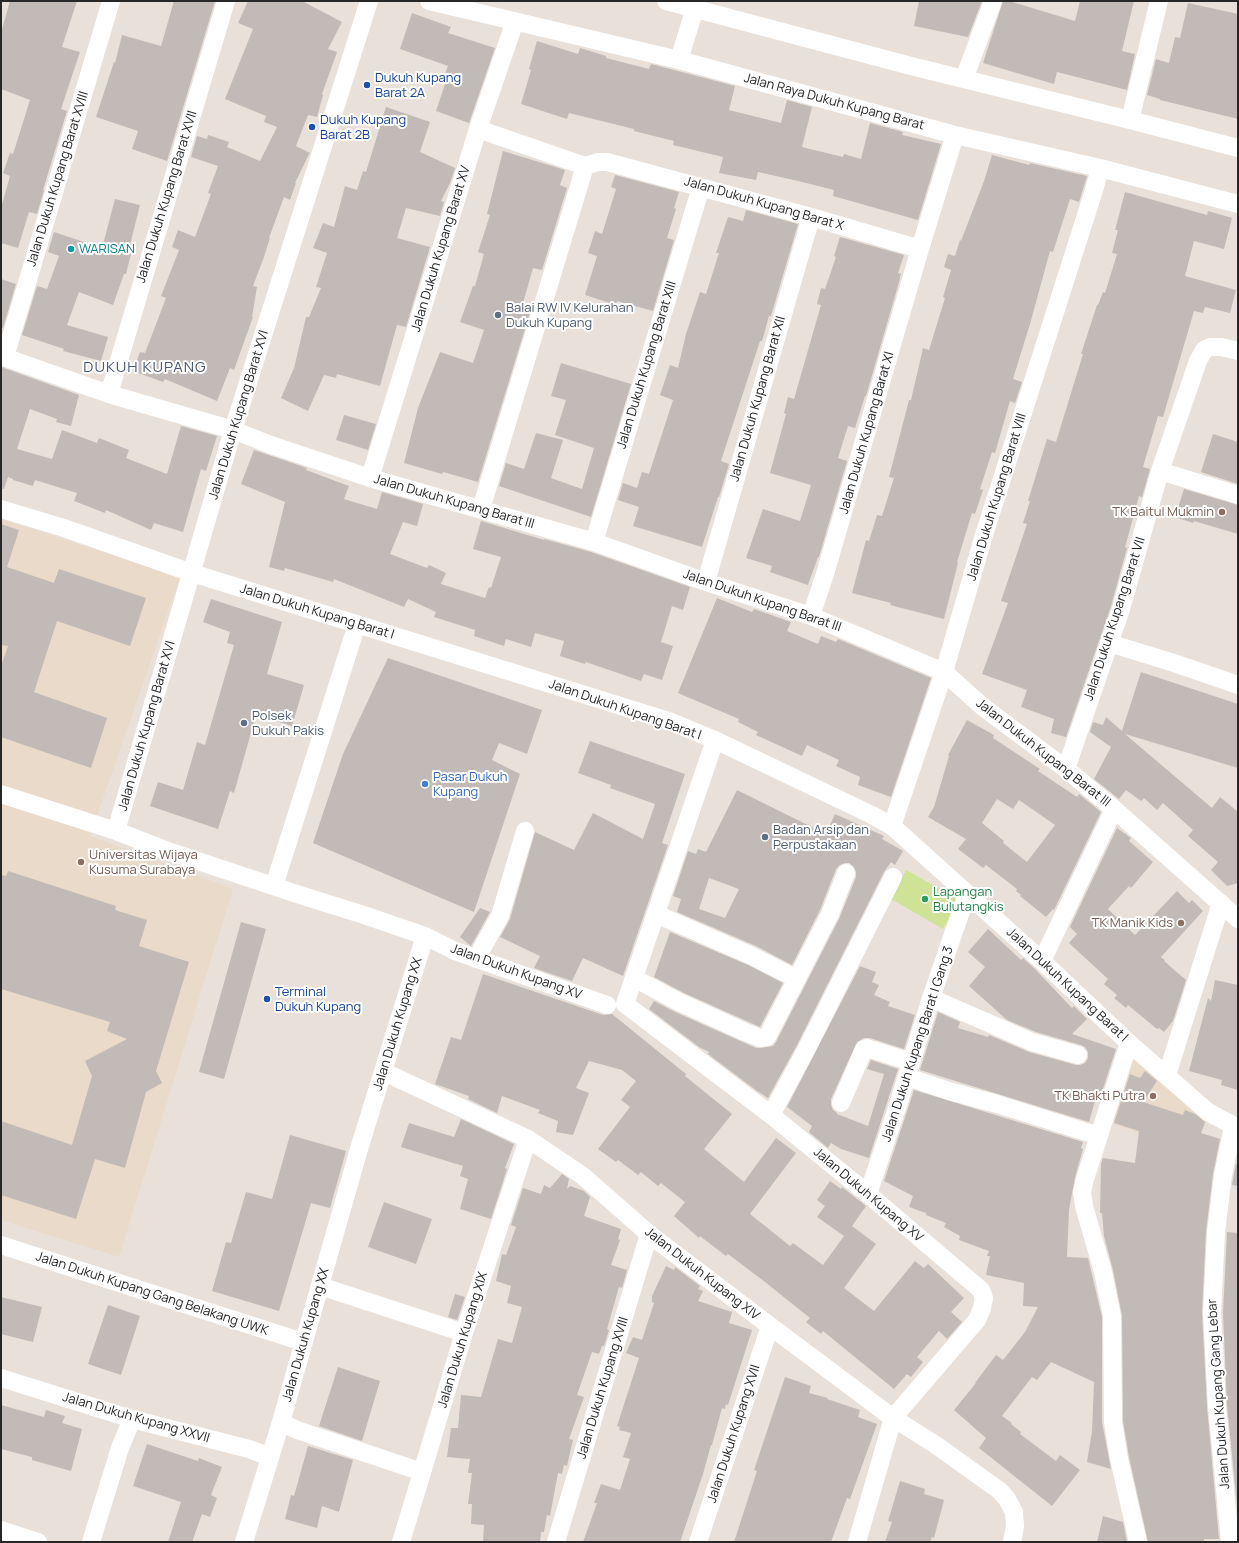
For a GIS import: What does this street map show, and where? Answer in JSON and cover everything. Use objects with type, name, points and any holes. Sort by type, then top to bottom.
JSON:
[{"type":"street","name":"Jalan Dukuh Kupang Barat XVIII","points":[[3,357],[111,1]]},
{"type":"street","name":"Jalan Dukuh Kupang Barat XVII","points":[[109,394],[226,1]]},
{"type":"street","name":"Jalan Dukuh Kupang Barat XVI","points":[[116,831],[233,430],[369,1]]},
{"type":"street","name":"Jalan Raya Dukuh Kupang Barat","points":[[429,1],[679,60],[955,135],[1100,168],[1238,204]]},
{"type":"street","points":[[666,1],[895,62],[1238,148]]},
{"type":"street","points":[[964,79],[993,1]]},
{"type":"street","points":[[1130,120],[1159,1]]},
{"type":"street","points":[[679,60],[695,8]]},
{"type":"street","name":"Jalan Dukuh Kupang Barat XV","points":[[370,478],[478,129],[515,21]]},
{"type":"street","points":[[478,129],[585,166],[481,509]]},
{"type":"street","name":"Jalan Dukuh Kupang Barat XI","points":[[811,616],[825,574],[955,135]]},
{"type":"street","name":"Jalan Dukuh Kupang Barat X","points":[[585,166],[598,162],[607,162],[811,217],[920,249]]},
{"type":"street","name":"Jalan Dukuh Kupang Barat VIII","points":[[892,826],[944,672],[984,535],[1100,168]]},
{"type":"street","name":"Jalan Dukuh Kupang Barat XIII","points":[[594,542],[701,187]]},
{"type":"street","name":"Jalan Dukuh Kupang Barat XII","points":[[706,582],[811,217]]},
{"type":"street","name":"Jalan Dukuh Kupang Barat VII","points":[[1066,769],[1121,609],[1160,471],[1198,362],[1204,350],[1210,347],[1230,349]]},
{"type":"street","name":"Jalan Dukuh Kupang Barat III","points":[[3,357],[109,394],[233,430],[271,445],[370,478],[594,542],[706,582],[811,616],[944,672],[983,706],[1066,769],[1114,809],[1238,919]]},
{"type":"street","points":[[1160,471],[1238,495]]},
{"type":"street","name":"Jalan Dukuh Kupang Barat I","points":[[1,509],[64,528],[192,573],[669,721],[715,740],[872,814],[892,826],[1042,961],[1129,1043],[1208,1112],[1235,1128]]},
{"type":"street","points":[[274,886],[357,624]]},
{"type":"street","points":[[1109,643],[1174,662],[1238,685]]},
{"type":"street","points":[[715,740],[634,978],[679,1002],[745,1032],[764,1038],[767,1037],[830,914],[846,873]]},
{"type":"street","points":[[1,794],[116,831],[168,851],[426,936]]},
{"type":"street","points":[[1042,961],[1114,809]]},
{"type":"street","points":[[476,959],[500,916],[525,831]]},
{"type":"street","points":[[771,1114],[806,1050],[893,876]]},
{"type":"street","name":"Jalan Dukuh Kupang Barat I Gang 3","points":[[868,1194],[931,998],[967,894]]},
{"type":"street","points":[[1167,1075],[1221,903]]},
{"type":"street","points":[[656,914],[752,956],[797,979]]},
{"type":"street","name":"Jalan Dukuh Kupang XV","points":[[426,936],[455,952],[607,1005]]},
{"type":"street","name":"Jalan Dukuh Kupang XX","points":[[244,1542],[281,1422],[359,1149],[426,936]]},
{"type":"street","name":"Jalan Dukuh Kupang XV","points":[[634,978],[625,1004],[771,1114],[981,1290],[984,1298],[977,1320],[893,1418]]},
{"type":"street","points":[[931,998],[1032,1042],[1078,1055]]},
{"type":"street","points":[[1129,1043],[1082,1192],[1084,1206],[1103,1272],[1112,1316],[1113,1422],[1119,1459],[1138,1542]]},
{"type":"street","points":[[841,1103],[864,1050],[867,1048],[949,1091],[997,1104],[1099,1136]]},
{"type":"street","name":"Jalan Dukuh Kupang XIV","points":[[384,1072],[528,1139],[583,1176],[649,1234],[770,1326],[893,1418],[943,1450],[1000,1491],[1011,1505],[1015,1518],[1012,1542]]},
{"type":"street","name":"Jalan Dukuh Kupang Gang Lebar","points":[[1230,1542],[1217,1406],[1212,1312],[1216,1232],[1223,1175],[1235,1128]]},
{"type":"street","name":"Jalan Dukuh Kupang XIX","points":[[401,1542],[464,1333],[528,1139]]},
{"type":"street","name":"Jalan Dukuh Kupang XVIII","points":[[556,1542],[649,1234]]},
{"type":"street","name":"Jalan Dukuh Kupang Gang Belakang UWK","points":[[1,1246],[303,1342]]},
{"type":"street","points":[[320,1286],[464,1333]]},
{"type":"street","name":"Jalan Dukuh Kupang XVII","points":[[701,1541],[770,1326]]},
{"type":"street","name":"Jalan Dukuh Kupang XXVII","points":[[1,1378],[132,1419],[250,1450],[270,1458]]},
{"type":"street","points":[[857,1542],[893,1418]]},
{"type":"street","points":[[91,1542],[120,1448],[132,1419]]},
{"type":"street","points":[[281,1422],[297,1430],[422,1472]]},
{"type":"street","points":[[1,1530],[38,1542]]},
{"type":"shaded area","name":"Universitas Wijaya Kusuma Surabaya","points":[[1,519],[180,577],[90,836],[233,889],[119,1257],[1,1220]]},
{"type":"shaded area","name":"TK Bhakti Putra","points":[[1129,1049],[1210,1111],[1194,1153],[1105,1121]]},
{"type":"green space","name":"Lapangan Bulutangkis","points":[[906,870],[959,900],[943,929],[891,899]]},
{"type":"building","points":[[10,1],[77,1],[62,47],[80,52],[61,109],[67,111],[37,214],[29,212],[18,248],[1,243],[1,208],[10,176],[3,173],[10,153],[13,154],[30,100],[1,89],[1,33]]},
{"type":"building","points":[[174,1],[215,1],[167,161],[132,149],[138,131],[96,117],[114,62],[115,63],[122,35],[161,46]]},
{"type":"building","points":[[248,1],[302,1],[342,22],[328,49],[337,52],[322,94],[317,117],[308,115],[296,146],[310,153],[295,183],[290,200],[284,197],[253,286],[257,287],[253,317],[234,370],[230,368],[217,401],[165,379],[163,382],[133,371],[140,352],[145,353],[166,298],[161,296],[179,250],[172,247],[178,230],[195,237],[211,194],[208,193],[218,166],[191,157],[197,136],[207,139],[208,135],[229,142],[227,147],[260,161],[277,127],[264,122],[266,116],[225,99],[253,29],[238,23]]},
{"type":"building","points":[[919,1],[982,1],[968,37],[914,26]]},
{"type":"building","points":[[1003,1],[1009,1],[1075,21],[1080,1],[1134,1],[1122,51],[1135,54],[1127,90],[1057,72],[1054,84],[983,63]]},
{"type":"building","points":[[1188,3],[1238,14],[1238,119],[1160,100],[1147,95],[1156,59],[1169,63],[1175,37],[1180,38]]},
{"type":"building","points":[[412,13],[451,27],[448,33],[495,48],[469,123],[436,111],[448,75],[445,74],[448,66],[400,49]]},
{"type":"building","points":[[537,41],[578,54],[580,48],[606,56],[606,58],[649,69],[651,64],[735,86],[729,110],[781,123],[787,100],[812,107],[802,147],[843,157],[844,154],[861,159],[870,123],[903,132],[902,135],[941,144],[918,220],[833,196],[834,190],[798,181],[758,172],[756,180],[719,173],[723,157],[673,145],[674,141],[634,131],[634,129],[569,113],[567,119],[521,104],[531,70],[529,69]]},
{"type":"building","points":[[386,107],[430,122],[420,152],[455,168],[450,183],[441,201],[444,202],[440,216],[406,208],[397,238],[430,247],[406,327],[397,325],[380,386],[337,374],[336,378],[324,375],[308,411],[281,398],[294,368],[306,317],[309,317],[321,288],[316,287],[327,253],[313,248],[323,223],[334,227],[345,186],[357,190],[363,171],[366,172]]},
{"type":"building","points":[[503,151],[565,170],[560,185],[567,188],[542,270],[533,268],[523,303],[532,306],[478,482],[443,472],[442,474],[404,463],[418,408],[440,352],[473,363],[484,330],[460,322],[473,286],[475,286],[484,254],[478,252],[490,215],[487,214]]},
{"type":"building","points":[[992,155],[1029,165],[1030,163],[1087,176],[1079,202],[1070,199],[1053,252],[1050,251],[1013,379],[1022,382],[1015,403],[1010,401],[995,453],[992,452],[980,489],[983,490],[975,514],[972,513],[957,562],[944,619],[890,605],[891,603],[852,593],[866,540],[869,541],[877,515],[882,516],[894,478],[889,477],[909,400],[911,400],[923,348],[929,350],[945,298],[943,297],[951,270],[944,267],[948,254],[955,256],[984,181]]},
{"type":"building","points":[[615,175],[679,192],[674,208],[676,209],[667,238],[674,240],[653,311],[617,301],[616,305],[585,295],[597,256],[588,253],[595,231],[602,234],[616,189],[611,187]]},
{"type":"building","points":[[1125,192],[1207,215],[1208,211],[1232,218],[1224,249],[1194,241],[1185,276],[1236,290],[1230,313],[1205,307],[1203,313],[1194,311],[1163,417],[1158,416],[1143,467],[1150,469],[1142,497],[1139,496],[1111,606],[1066,737],[1051,733],[1054,719],[1021,707],[1027,690],[982,674],[1008,603],[1001,601],[1027,524],[1023,523],[1030,501],[1028,501],[1047,439],[1056,442],[1083,354],[1081,354],[1097,305],[1103,292],[1105,293],[1117,254],[1112,253],[1118,230],[1115,230]]},
{"type":"building","points":[[115,199],[140,205],[128,253],[131,254],[126,274],[124,274],[113,305],[79,292],[67,325],[108,337],[101,361],[63,351],[64,349],[22,335],[37,286],[47,289],[59,256],[48,252],[54,232],[102,248]]},
{"type":"building","points":[[746,210],[798,224],[771,316],[769,316],[762,341],[760,341],[721,461],[729,464],[702,547],[633,526],[639,507],[618,500],[623,483],[637,488],[642,472],[649,474],[673,400],[660,395],[670,365],[678,368],[686,334],[700,292],[706,294],[719,253],[716,253],[728,217],[743,221]]},
{"type":"building","points":[[840,237],[904,255],[898,273],[901,274],[897,289],[866,396],[855,428],[848,426],[838,458],[847,461],[819,557],[808,585],[770,572],[772,566],[746,558],[763,509],[800,521],[811,485],[770,473],[786,414],[784,413],[788,397],[794,399],[821,305],[817,304],[821,288],[825,289],[836,257],[834,256]]},
{"type":"building","points":[[1,279],[16,284],[3,328],[1,328]]},
{"type":"building","points":[[561,363],[631,384],[591,517],[499,486],[506,463],[524,469],[536,433],[563,440],[551,478],[582,489],[594,448],[555,435],[566,400],[551,396]]},
{"type":"building","points":[[1,367],[79,395],[71,426],[56,422],[57,419],[30,409],[17,449],[52,459],[62,430],[97,443],[99,438],[129,450],[126,458],[167,474],[181,426],[217,436],[206,471],[201,469],[183,532],[154,523],[151,530],[106,510],[105,513],[74,501],[77,493],[35,480],[33,486],[8,477],[4,489],[1,488]]},
{"type":"building","points":[[344,415],[376,424],[368,450],[336,440]]},
{"type":"building","points":[[1213,434],[1238,442],[1238,484],[1201,472]]},
{"type":"building","points":[[254,450],[307,468],[306,470],[349,486],[344,499],[377,509],[382,492],[423,504],[417,526],[403,522],[390,554],[427,568],[429,565],[446,573],[441,584],[485,598],[489,587],[491,588],[501,557],[473,549],[481,521],[591,552],[690,587],[683,610],[672,606],[661,642],[673,646],[662,680],[644,674],[641,681],[586,662],[585,664],[560,656],[564,641],[535,633],[531,647],[506,639],[504,646],[474,636],[475,630],[434,617],[436,612],[408,599],[404,607],[334,579],[333,582],[285,568],[284,571],[269,567],[285,502],[241,484]]},
{"type":"building","points":[[1184,489],[1238,505],[1238,534],[1175,517]]},
{"type":"building","points":[[1,524],[19,530],[7,567],[54,583],[59,569],[146,598],[130,646],[57,621],[34,692],[107,718],[91,768],[1,737],[1,666],[8,646],[1,645]]},
{"type":"building","points":[[717,598],[752,612],[754,609],[791,622],[787,631],[818,644],[821,636],[836,642],[838,639],[931,678],[891,797],[858,785],[860,777],[836,766],[839,760],[807,745],[802,756],[756,735],[758,732],[738,722],[739,719],[678,693]]},
{"type":"building","points":[[211,599],[282,622],[267,674],[304,685],[292,726],[256,715],[234,793],[230,791],[218,829],[150,806],[158,782],[183,790],[197,742],[205,745],[234,645],[227,643],[230,632],[203,622]]},
{"type":"building","name":"Pasar Dukuh Kupang","points":[[388,658],[542,710],[527,754],[499,743],[492,760],[520,774],[474,912],[313,843],[343,754]]},
{"type":"building","points":[[1141,672],[1238,704],[1238,768],[1125,734],[1212,808],[1220,797],[1238,812],[1238,883],[1227,886],[1211,870],[1218,862],[1188,836],[1193,830],[1163,803],[1157,810],[1144,798],[1141,801],[1126,790],[1119,799],[1094,779],[1111,747],[1090,732],[1093,722],[1103,725],[1106,717],[1122,731]]},
{"type":"building","points":[[967,720],[994,735],[993,738],[1040,769],[1038,771],[1077,797],[1079,794],[1101,812],[1054,910],[1053,909],[1046,917],[1020,896],[1021,895],[1016,891],[1017,889],[986,865],[983,868],[958,849],[966,839],[928,817],[934,807],[949,756],[948,755]],"holes":[[[997,799],[1013,809],[1019,800],[1055,825],[1027,862],[1003,843],[1004,841],[982,823]]]},
{"type":"building","points":[[590,741],[685,774],[662,843],[668,845],[623,976],[583,958],[572,981],[534,968],[540,956],[500,937],[510,919],[535,832],[574,850],[593,813],[643,839],[655,804],[610,788],[611,785],[578,773]]},
{"type":"building","points":[[737,790],[826,834],[835,814],[884,836],[882,839],[903,851],[895,865],[891,862],[884,872],[797,1045],[768,1098],[708,1054],[709,1052],[699,1047],[649,1009],[654,1001],[675,1012],[756,1048],[773,1046],[839,919],[856,877],[856,872],[854,867],[849,863],[840,865],[836,869],[820,910],[792,965],[756,946],[677,912],[681,899],[673,896],[688,851],[696,854],[698,849],[706,852]],"holes":[[[709,878],[739,889],[725,918],[699,909]]]},
{"type":"building","points":[[1117,828],[1131,838],[1129,841],[1153,862],[1131,888],[1129,886],[1108,909],[1135,935],[1177,891],[1189,903],[1192,900],[1203,911],[1161,957],[1186,980],[1173,1021],[1164,1032],[1159,1028],[1157,1029],[1128,1005],[1126,1008],[1114,998],[1117,995],[1104,984],[1108,979],[1069,943],[1077,934],[1070,927]]},
{"type":"building","points":[[8,871],[116,906],[115,910],[147,920],[139,946],[189,962],[156,1071],[162,1083],[146,1092],[125,1168],[95,1159],[76,1219],[1,1195],[1,1121],[72,1145],[92,1076],[85,1061],[127,1039],[107,1031],[110,1022],[1,989],[1,875],[6,876]]},
{"type":"building","points":[[480,908],[490,912],[471,946],[460,937]]},
{"type":"building","points":[[241,922],[266,929],[224,1079],[199,1072]]},
{"type":"building","points":[[988,929],[1021,960],[1023,958],[1072,1008],[1074,1006],[1087,1019],[1072,1034],[1116,1049],[1099,1101],[1095,1101],[1089,1122],[920,1070],[938,1012],[960,1022],[958,1028],[988,1037],[989,1035],[1029,1052],[1076,1065],[1085,1063],[1088,1058],[1088,1052],[1085,1047],[1081,1045],[1036,1032],[1007,1020],[969,986],[985,967],[968,952]]},
{"type":"building","points":[[670,932],[748,965],[783,983],[760,1027],[684,993],[654,977]]},
{"type":"building","points":[[860,966],[876,972],[872,982],[879,985],[874,995],[890,1002],[888,1006],[915,1015],[904,1049],[870,1038],[864,1038],[857,1042],[831,1099],[833,1110],[837,1114],[868,1126],[884,1074],[867,1069],[871,1060],[898,1069],[869,1158],[841,1149],[831,1143],[828,1148],[809,1132],[812,1126],[787,1107]]},
{"type":"building","points":[[483,974],[603,1015],[612,1014],[686,1074],[685,1076],[732,1114],[704,1149],[744,1182],[776,1138],[796,1153],[750,1214],[790,1246],[793,1243],[823,1265],[844,1236],[817,1217],[825,1206],[817,1200],[830,1181],[841,1189],[842,1187],[866,1206],[852,1226],[876,1244],[844,1288],[874,1311],[915,1261],[924,1268],[928,1264],[964,1298],[951,1312],[962,1322],[947,1339],[939,1331],[917,1357],[923,1362],[911,1377],[907,1374],[894,1389],[823,1331],[821,1334],[806,1322],[810,1318],[765,1282],[728,1254],[726,1256],[700,1236],[699,1238],[674,1216],[685,1202],[661,1183],[658,1186],[641,1172],[638,1175],[618,1160],[616,1162],[598,1149],[630,1107],[621,1100],[636,1081],[622,1070],[589,1061],[576,1088],[589,1093],[573,1135],[556,1132],[558,1121],[538,1113],[540,1110],[502,1096],[497,1113],[468,1099],[469,1096],[435,1084],[451,1037],[461,1040]]},
{"type":"building","points":[[1215,980],[1238,985],[1238,1090],[1221,1085],[1222,1080],[1189,1071],[1208,998],[1211,1001]]},
{"type":"building","points":[[1145,1071],[1157,1081],[1143,1102],[1183,1115],[1185,1110],[1195,1114],[1205,1122],[1201,1133],[1220,1139],[1213,1174],[1206,1231],[1202,1312],[1207,1407],[1219,1539],[1204,1539],[1204,1542],[1148,1542],[1129,1457],[1123,1421],[1122,1316],[1113,1270],[1104,1236],[1102,1213],[1100,1213],[1101,1164],[1103,1158],[1135,1163],[1139,1131],[1114,1123],[1130,1074],[1140,1078]]},
{"type":"building","points":[[914,1090],[1083,1142],[1081,1148],[1083,1149],[1075,1177],[1069,1210],[1067,1257],[1088,1258],[1102,1317],[1102,1422],[1111,1469],[1087,1462],[1092,1431],[1094,1382],[1051,1362],[1037,1380],[1032,1377],[1002,1416],[1021,1432],[1020,1434],[1056,1461],[1060,1455],[1080,1470],[1052,1506],[979,1448],[986,1438],[954,1410],[996,1355],[1003,1360],[1025,1332],[1038,1307],[1023,1306],[1024,1283],[986,1275],[990,1256],[987,1256],[989,1251],[959,1240],[960,1236],[944,1227],[946,1223],[926,1215],[926,1213],[909,1207],[913,1196],[884,1181]]},
{"type":"building","points":[[461,1119],[514,1144],[505,1168],[507,1169],[491,1219],[460,1209],[468,1179],[460,1176],[463,1166],[401,1147],[409,1123],[454,1137]]},
{"type":"building","points":[[290,1135],[346,1151],[330,1208],[311,1203],[279,1311],[212,1291],[226,1242],[231,1243],[246,1192],[272,1199]]},
{"type":"building","points":[[1236,1164],[1238,1164],[1238,1186],[1232,1185]]},
{"type":"building","points":[[562,1174],[569,1179],[567,1189],[570,1186],[584,1191],[590,1197],[584,1216],[621,1229],[618,1239],[620,1240],[611,1265],[627,1270],[622,1288],[619,1287],[607,1329],[609,1330],[604,1346],[602,1346],[599,1354],[592,1352],[577,1395],[584,1397],[569,1439],[573,1440],[567,1466],[564,1465],[562,1474],[558,1473],[550,1516],[547,1515],[544,1532],[541,1532],[540,1542],[483,1542],[484,1525],[471,1524],[472,1504],[468,1504],[472,1473],[468,1473],[470,1459],[447,1457],[451,1428],[458,1428],[461,1395],[481,1397],[498,1339],[512,1343],[522,1307],[507,1303],[511,1286],[496,1281],[502,1254],[506,1255],[516,1227],[511,1225],[523,1188],[541,1194],[544,1185],[550,1188]]},
{"type":"building","points":[[384,1202],[432,1219],[416,1264],[368,1247]]},
{"type":"building","points":[[1227,1232],[1238,1233],[1238,1515],[1227,1405],[1223,1313]]},
{"type":"building","points":[[666,1266],[674,1270],[675,1267],[700,1286],[698,1289],[703,1291],[698,1301],[732,1312],[729,1323],[752,1330],[728,1405],[726,1404],[725,1409],[722,1408],[703,1474],[680,1542],[583,1542],[597,1503],[594,1503],[601,1484],[620,1490],[630,1459],[623,1457],[631,1433],[619,1430],[620,1427],[617,1426],[639,1358],[626,1353],[633,1337],[642,1340],[654,1303],[652,1302],[652,1296]]},
{"type":"building","points":[[455,1294],[465,1297],[457,1320],[448,1317]]},
{"type":"building","points":[[1,1297],[42,1307],[33,1342],[1,1334]]},
{"type":"building","points":[[108,1305],[140,1316],[121,1375],[88,1364]]},
{"type":"building","points":[[338,1367],[380,1381],[362,1441],[319,1426]]},
{"type":"building","points":[[785,1377],[811,1386],[809,1393],[828,1398],[827,1399],[860,1410],[858,1417],[877,1424],[850,1499],[847,1498],[831,1542],[734,1542],[757,1471],[754,1470]]},
{"type":"building","points":[[1,1405],[44,1417],[46,1410],[65,1416],[62,1423],[82,1429],[71,1471],[32,1460],[32,1457],[1,1449]]},
{"type":"building","points":[[147,1444],[198,1461],[199,1458],[222,1467],[211,1495],[217,1498],[210,1517],[202,1514],[192,1542],[168,1542],[181,1502],[133,1486]]},
{"type":"building","points":[[308,1446],[353,1460],[339,1512],[322,1506],[317,1528],[285,1519],[291,1495],[294,1496]]},
{"type":"building","points":[[900,1481],[925,1489],[924,1494],[944,1500],[934,1538],[932,1537],[930,1542],[885,1542],[892,1522],[888,1521]]},
{"type":"building","points":[[1103,1516],[1123,1522],[1127,1542],[1097,1542]]},
{"type":"place","name":"Dukuh Kupang Barat 2A","points":[[367,85]]},
{"type":"place","name":"Dukuh Kupang Barat 2B","points":[[312,127]]},
{"type":"place","name":"WARISAN","points":[[71,249]]},
{"type":"place","name":"Balai RW IV Kelurahan Dukuh Kupang","points":[[498,315]]},
{"type":"place","name":"TK Baitul Mukmin","points":[[1222,512]]},
{"type":"place","name":"Polsek Dukuh Pakis","points":[[244,723]]},
{"type":"place","name":"Pasar Dukuh Kupang","points":[[425,784]]},
{"type":"place","name":"Badan Arsip dan Perpustakaan","points":[[765,837]]},
{"type":"place","name":"Universitas Wijaya Kusuma Surabaya","points":[[81,862]]},
{"type":"place","name":"Lapangan Bulutangkis","points":[[925,899]]},
{"type":"place","name":"TK Manik Kids","points":[[1181,923]]},
{"type":"place","name":"Terminal Dukuh Kupang","points":[[267,999]]},
{"type":"place","name":"TK Bhakti Putra","points":[[1153,1096]]},
{"type":"district","name":"DUKUH KUPANG","points":[[145,368]]}]
